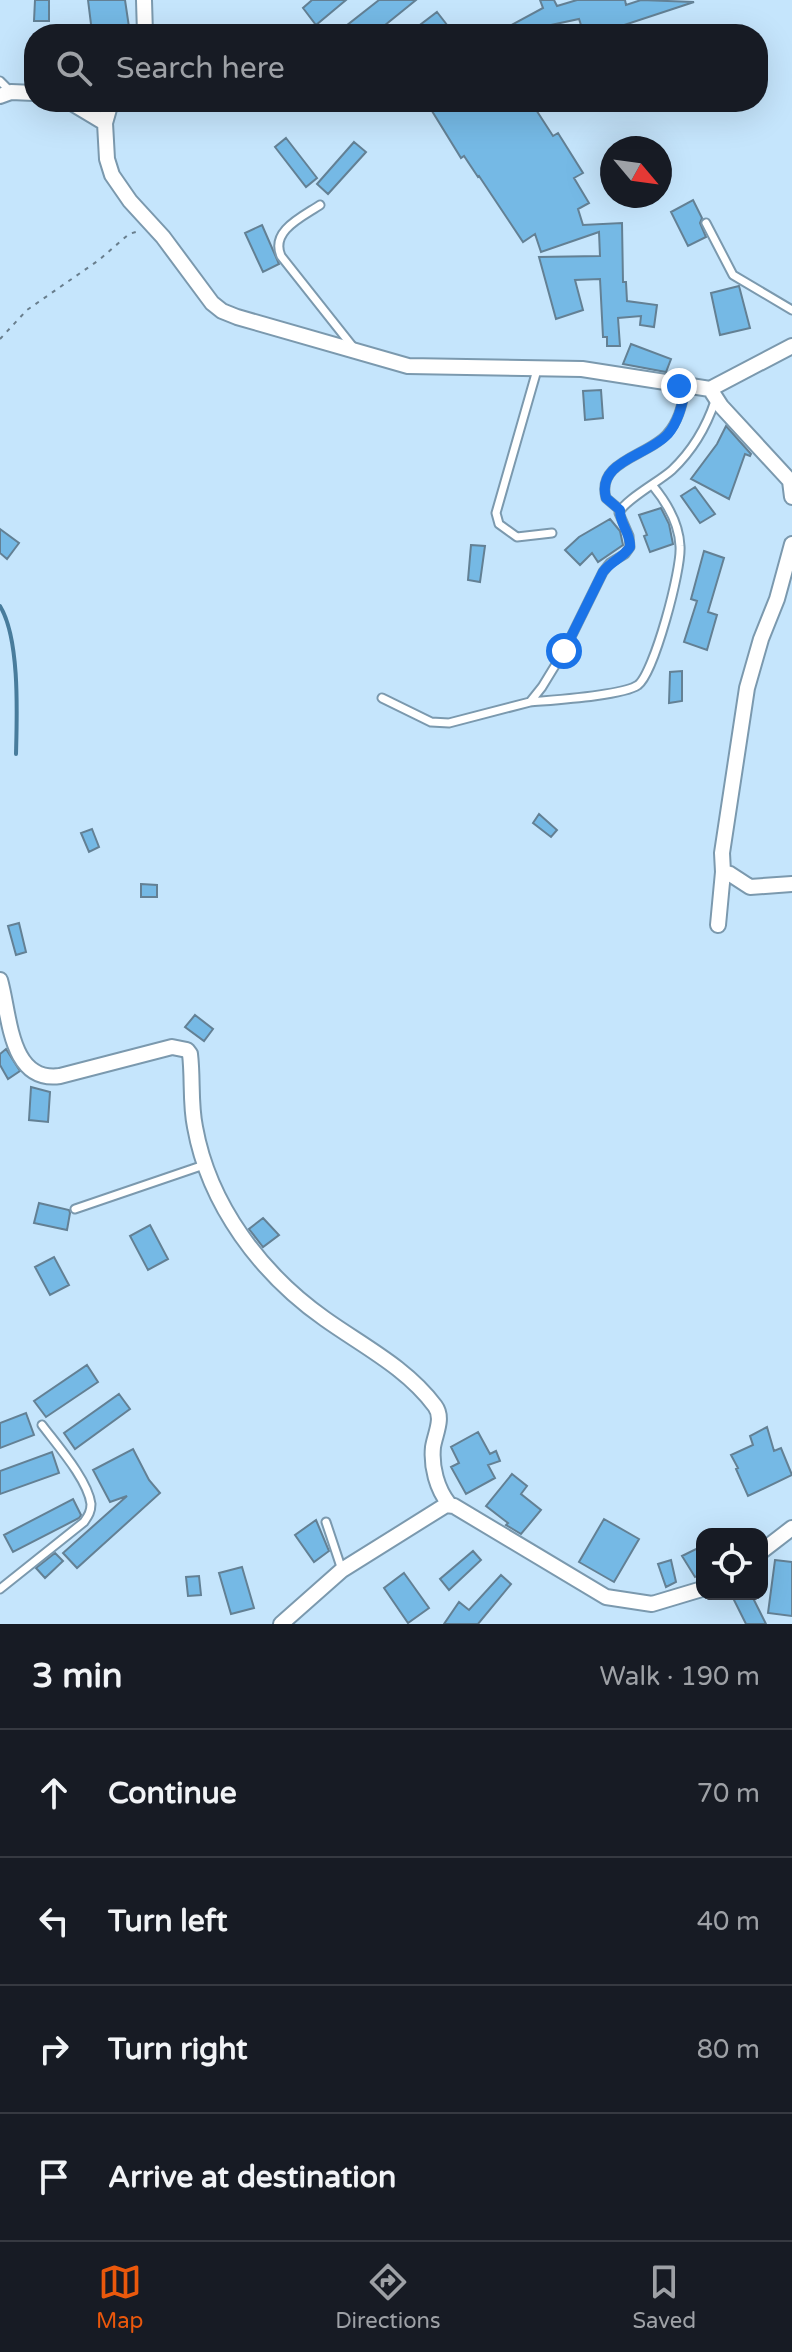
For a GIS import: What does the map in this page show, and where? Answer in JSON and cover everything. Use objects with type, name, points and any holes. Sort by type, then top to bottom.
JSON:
[{"type":"street","points":[[144,0],[145,24]]},
{"type":"street","points":[[87,112],[105,123]]},
{"type":"street","points":[[108,112],[105,123],[107,159],[112,175],[222,311],[408,366],[582,369],[713,394],[791,482],[792,497]]},
{"type":"street","points":[[713,394],[792,346]]},
{"type":"street","points":[[718,925],[722,853],[747,688],[792,544]]},
{"type":"street","points":[[723,872],[750,887],[792,884]]},
{"type":"street","points":[[0,980],[21,1061],[41,1075],[60,1076],[172,1047],[187,1050],[194,1124],[204,1165],[225,1212],[263,1263],[322,1317],[400,1371],[437,1409],[439,1418],[433,1445],[434,1466],[439,1487],[449,1504],[606,1597],[652,1604],[696,1591]]},
{"type":"street","points":[[281,1624],[342,1570],[437,1508],[449,1504]]},
{"type":"street","points":[[768,1546],[792,1528]]},
{"type":"lane","points":[[0,81],[6,94]]},
{"type":"lane","points":[[320,205],[283,231],[277,240],[278,247],[281,256],[357,352]]},
{"type":"lane","points":[[706,223],[733,275],[792,310]]},
{"type":"lane","points":[[538,367],[496,513],[499,524],[517,537],[552,533]]},
{"type":"lane","points":[[530,702],[558,662],[603,572],[630,547],[620,510],[606,498],[604,482],[622,462],[650,449],[670,432],[681,410],[686,387]]},
{"type":"lane","points":[[620,510],[626,502],[653,486],[674,468],[699,438],[713,394]]},
{"type":"lane","points":[[382,698],[438,724],[530,702],[628,690],[644,678],[666,618],[680,560],[674,521],[665,501],[653,486]]},
{"type":"lane","points":[[75,1209],[204,1165]]},
{"type":"lane","points":[[0,1589],[84,1522],[90,1513],[91,1501],[77,1473],[42,1425]]},
{"type":"lane","points":[[326,1522],[342,1570]]},
{"type":"path","points":[[0,339],[27,310],[99,260],[129,234],[147,228],[159,232]]},
{"type":"building","points":[[35,0],[49,0],[49,21],[34,21]]},
{"type":"building","points":[[88,0],[125,0],[129,24],[91,24]]},
{"type":"building","points":[[312,0],[346,0],[317,24],[303,8]]},
{"type":"building","points":[[379,0],[416,0],[386,24],[349,24]]},
{"type":"building","points":[[540,0],[554,0],[557,6],[577,0],[625,0],[626,5],[641,0],[694,2],[627,24],[581,24],[579,19],[556,24],[513,24],[543,8]]},
{"type":"building","points":[[437,12],[446,24],[421,24]]},
{"type":"building","points":[[433,112],[537,112],[553,136],[558,133],[583,173],[574,178],[589,203],[578,209],[583,225],[622,223],[623,282],[626,282],[627,301],[657,305],[654,327],[640,325],[641,316],[618,318],[620,346],[607,346],[607,337],[603,337],[600,279],[575,280],[583,310],[556,319],[539,257],[600,256],[599,232],[541,252],[535,234],[523,242],[479,176],[464,156],[461,158]]},
{"type":"building","points":[[286,138],[317,178],[306,187],[275,147]]},
{"type":"building","points":[[354,142],[366,152],[328,194],[317,184]]},
{"type":"building","points":[[693,200],[702,218],[700,223],[706,237],[688,246],[671,212]]},
{"type":"building","points":[[262,225],[279,264],[263,272],[245,233]]},
{"type":"building","points":[[739,286],[750,328],[720,335],[711,293]]},
{"type":"building","points":[[631,344],[671,359],[666,372],[623,364]]},
{"type":"building","points":[[601,390],[603,418],[585,420],[583,391]]},
{"type":"building","points":[[726,426],[751,454],[745,454],[729,499],[691,479],[717,444]]},
{"type":"building","points":[[695,487],[715,514],[700,523],[681,496]]},
{"type":"building","points":[[661,508],[669,524],[673,544],[650,552],[639,515]]},
{"type":"building","points":[[610,519],[620,531],[623,545],[598,562],[592,553],[580,565],[565,550],[579,537]]},
{"type":"building","points":[[0,529],[19,543],[7,559],[0,553]]},
{"type":"building","points":[[471,545],[485,546],[480,582],[468,580]]},
{"type":"building","points":[[704,551],[724,558],[708,612],[717,615],[707,650],[684,642],[697,601],[691,599]]},
{"type":"building","points":[[682,671],[682,701],[669,703],[670,672]]},
{"type":"building","points":[[539,814],[557,830],[551,837],[533,823]]},
{"type":"building","points":[[92,829],[99,847],[89,852],[81,833]]},
{"type":"building","points":[[141,884],[157,885],[157,897],[141,897]]},
{"type":"building","points":[[19,923],[26,952],[16,955],[8,926]]},
{"type":"building","points":[[195,1015],[213,1029],[204,1041],[185,1027]]},
{"type":"building","points":[[6,1049],[20,1071],[8,1079],[0,1065],[0,1054]]},
{"type":"building","points":[[31,1087],[50,1092],[48,1122],[29,1120]]},
{"type":"building","points":[[39,1203],[69,1210],[67,1230],[34,1223]]},
{"type":"building","points":[[263,1218],[279,1235],[263,1247],[249,1229]]},
{"type":"building","points":[[150,1225],[168,1259],[148,1270],[130,1236]]},
{"type":"building","points":[[54,1257],[69,1285],[50,1295],[35,1267]]},
{"type":"building","points":[[87,1365],[98,1382],[46,1417],[34,1401]]},
{"type":"building","points":[[119,1394],[130,1409],[75,1449],[64,1433]]},
{"type":"building","points":[[26,1413],[34,1435],[0,1448],[0,1423]]},
{"type":"building","points":[[767,1427],[774,1451],[781,1448],[792,1475],[748,1496],[731,1455],[753,1445],[750,1436]]},
{"type":"building","points":[[478,1432],[490,1454],[496,1451],[500,1461],[488,1465],[495,1478],[466,1494],[451,1467],[459,1463],[451,1447]]},
{"type":"building","points":[[133,1449],[149,1480],[160,1493],[77,1568],[63,1553],[127,1496],[110,1502],[93,1470]]},
{"type":"building","points":[[52,1452],[59,1473],[0,1494],[0,1471]]},
{"type":"building","points":[[512,1474],[527,1486],[521,1494],[541,1510],[521,1534],[486,1506]]},
{"type":"building","points":[[73,1499],[81,1515],[79,1518],[13,1552],[4,1535]]},
{"type":"building","points":[[604,1519],[639,1539],[614,1582],[579,1562]]},
{"type":"building","points":[[316,1520],[329,1551],[314,1562],[295,1535]]},
{"type":"building","points":[[696,1549],[696,1576],[695,1577],[682,1556]]},
{"type":"building","points":[[473,1551],[481,1560],[449,1590],[440,1579]]},
{"type":"building","points":[[55,1553],[63,1561],[45,1578],[36,1568]]},
{"type":"building","points":[[671,1560],[676,1582],[666,1587],[658,1564]]},
{"type":"building","points":[[775,1560],[792,1562],[792,1616],[768,1613]]},
{"type":"building","points":[[242,1567],[254,1608],[231,1614],[219,1573]]},
{"type":"building","points":[[404,1573],[429,1608],[408,1623],[384,1588]]},
{"type":"building","points":[[501,1575],[511,1584],[478,1624],[444,1624],[459,1602],[469,1610]]},
{"type":"building","points":[[199,1576],[201,1595],[188,1596],[186,1577]]},
{"type":"building","points":[[734,1600],[754,1600],[766,1624],[746,1624]]},
{"type":"waterway","points":[[0,606],[11,637],[14,657],[16,754]]},
{"type":"route","points":[[564,651],[603,572],[630,547],[620,510],[606,498],[604,482],[622,462],[650,449],[670,432],[681,410],[686,387],[679,386]]}]
